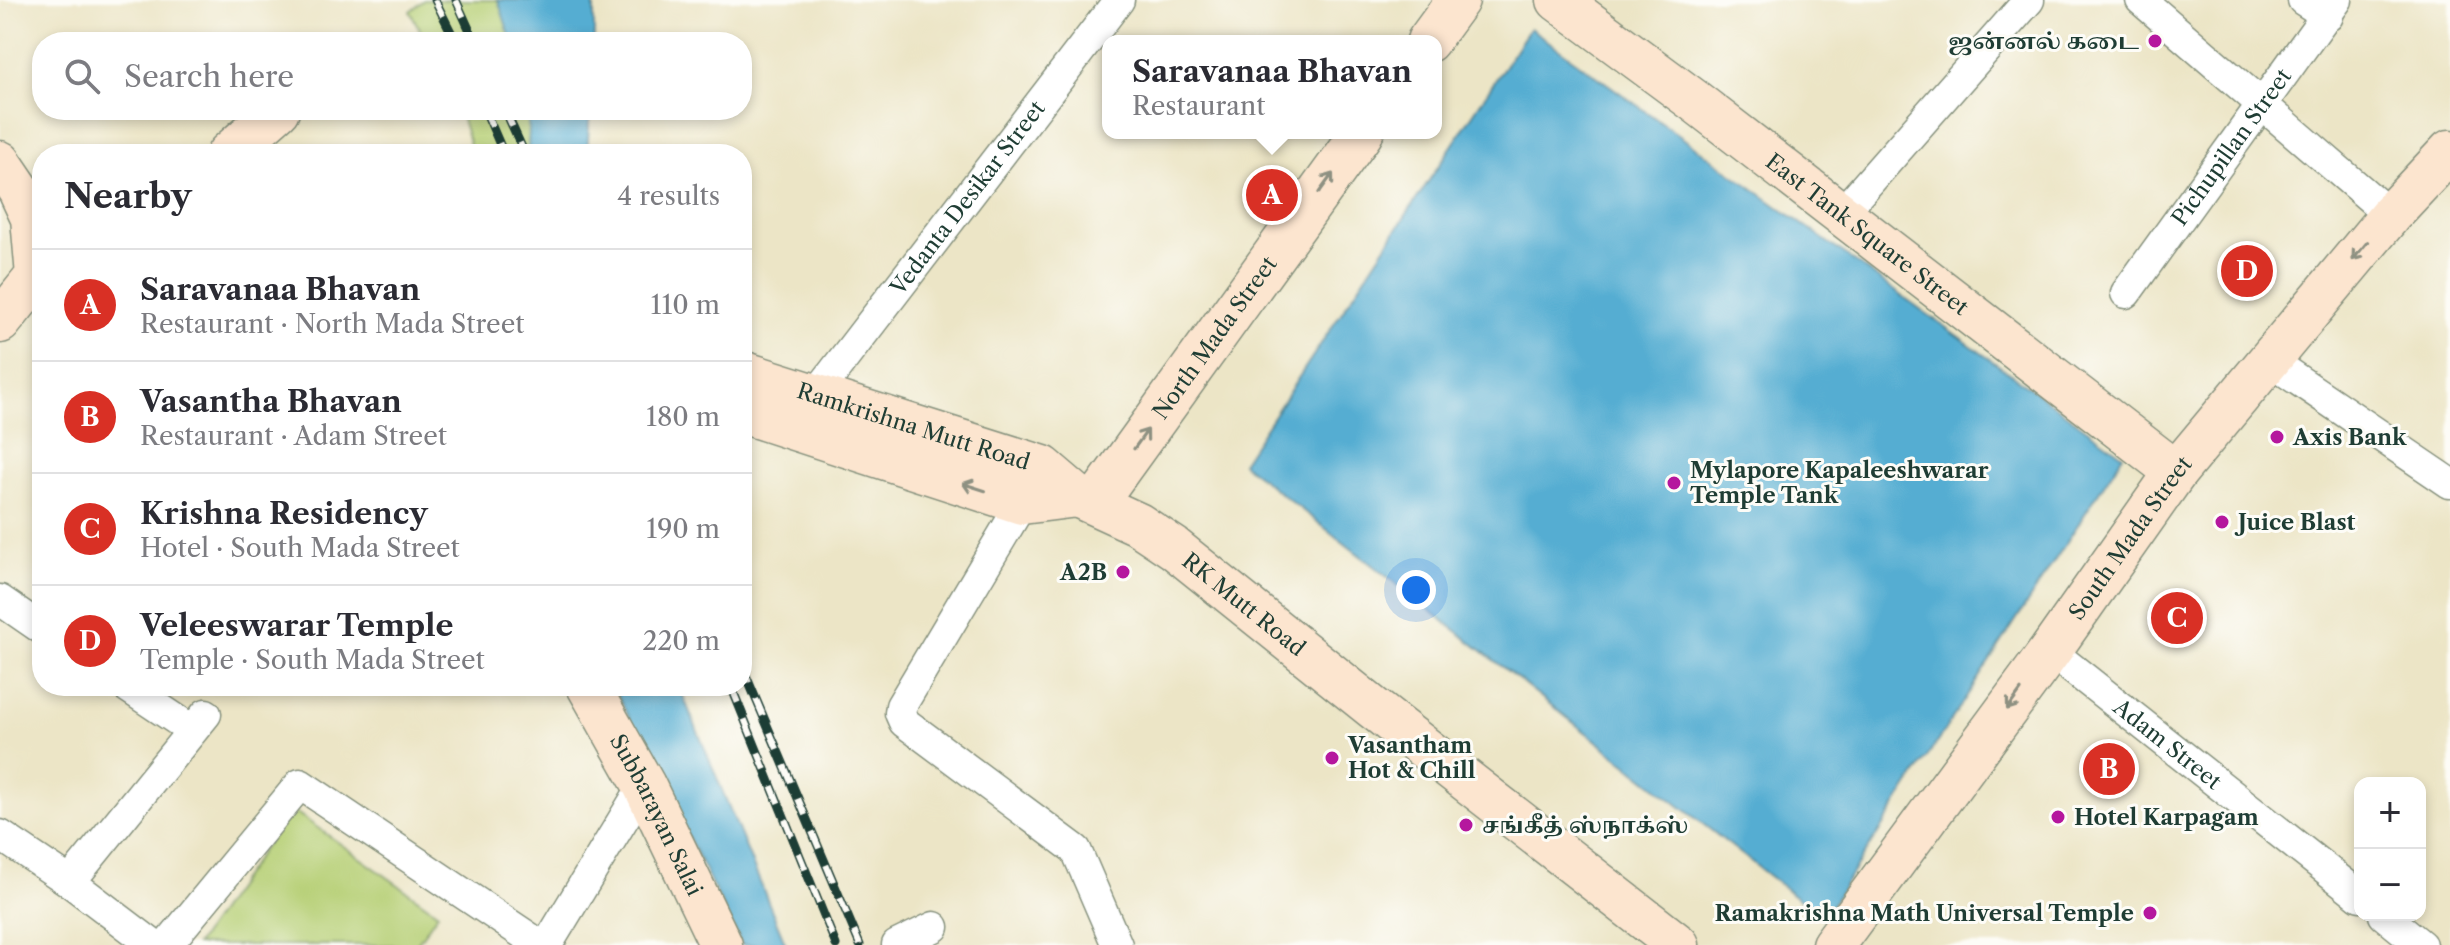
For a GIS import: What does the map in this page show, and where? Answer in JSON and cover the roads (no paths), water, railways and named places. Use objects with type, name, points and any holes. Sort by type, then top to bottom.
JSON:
[{"type":"street","name":"Vedanta Desikar Street","points":[[815,396],[1119,0]]},
{"type":"street","points":[[1432,35],[1458,0]]},
{"type":"street","name":"East Tank Square Street","points":[[1558,0],[2176,472]]},
{"type":"street","points":[[1841,214],[2029,0]]},
{"type":"street","points":[[2141,0],[2390,215]]},
{"type":"street","name":"Pichupillan Street","points":[[2126,293],[2262,104],[2323,5]]},
{"type":"street","points":[[239,144],[267,120]]},
{"type":"street","name":"North Mada Street","points":[[1086,499],[1357,139]]},
{"type":"street","name":"South Mada Street","points":[[1833,945],[2050,651],[2176,472],[2390,215],[2450,151]]},
{"type":"street","points":[[0,161],[32,175]]},
{"type":"street","points":[[0,161],[32,218]]},
{"type":"street","points":[[0,322],[32,282]]},
{"type":"street","points":[[2270,361],[2450,483]]},
{"type":"street","name":"Ramkrishna Mutt Road","points":[[752,375],[1043,467],[1086,499]]},
{"type":"street","points":[[752,415],[1022,503],[1086,499]]},
{"type":"street","name":"RK Mutt Road","points":[[1086,499],[1138,524],[1174,548],[1678,945]]},
{"type":"street","points":[[1022,503],[901,706],[900,713],[904,722],[1076,850],[1117,945]]},
{"type":"street","points":[[0,600],[32,622]]},
{"type":"street","name":"Adam Street","points":[[2050,651],[2354,891]]},
{"type":"street","points":[[70,882],[199,722],[146,696]]},
{"type":"street","name":"Subbarayan Salai","points":[[594,696],[644,785],[721,945]]},
{"type":"street","points":[[167,945],[300,784],[540,945]]},
{"type":"street","points":[[547,945],[644,785]]},
{"type":"street","points":[[0,835],[70,882],[153,945]]},
{"type":"street","points":[[2391,921],[2421,945]]},
{"type":"street","points":[[897,945],[934,927]]},
{"type":"water","points":[[498,0],[594,0],[594,32],[509,32]]},
{"type":"water","points":[[1530,28],[2123,455],[1823,918],[1242,463]]},
{"type":"water","points":[[528,120],[589,120],[588,144],[528,144]]},
{"type":"water","points":[[618,696],[683,696],[786,945],[742,945]]},
{"type":"railway","points":[[435,0],[451,32]]},
{"type":"railway","points":[[456,0],[470,32]]},
{"type":"railway","points":[[489,120],[500,144]]},
{"type":"railway","points":[[510,120],[520,144]]},
{"type":"railway","points":[[752,690],[860,945]]},
{"type":"railway","points":[[735,696],[836,945]]},
{"type":"place","name":"ஜன்னல் கடை","points":[[2155,41]]},
{"type":"place","name":"Saravanaa Bhavan","points":[[1272,195]]},
{"type":"place","name":"Veleeswarar Temple","points":[[2247,271]]},
{"type":"place","name":"Axis Bank","points":[[2277,437]]},
{"type":"place","name":"Mylapore Kapaleeshwarar Temple Tank","points":[[1674,483]]},
{"type":"place","name":"Juice Blast","points":[[2222,522]]},
{"type":"place","name":"A2B","points":[[1123,572]]},
{"type":"place","name":"Krishna Residency","points":[[2177,618]]},
{"type":"place","name":"Vasantham Hot & Chill","points":[[1332,758]]},
{"type":"place","name":"Vasantha Bhavan","points":[[2109,769]]},
{"type":"place","name":"Hotel Karpagam","points":[[2058,817]]},
{"type":"place","name":"சங்கீத் ஸ்நாக்ஸ்","points":[[1466,825]]},
{"type":"place","name":"Ramakrishna Math Universal Temple","points":[[2150,913]]}]
